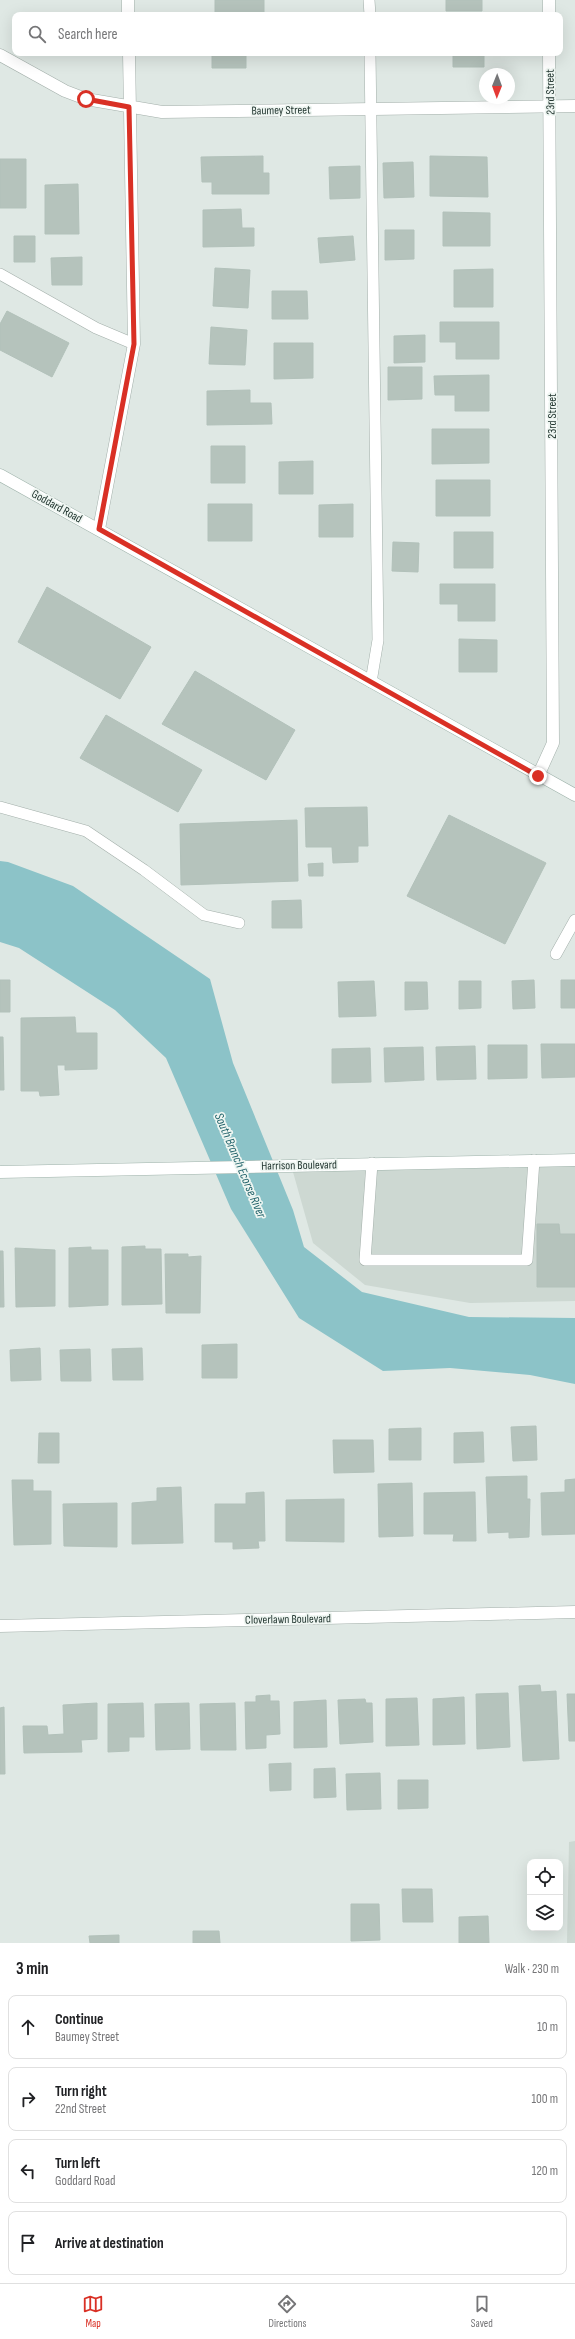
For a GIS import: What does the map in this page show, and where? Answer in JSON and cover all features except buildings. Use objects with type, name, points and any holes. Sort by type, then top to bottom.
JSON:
[{"type":"street","points":[[128,0],[128,12]]},
{"type":"street","points":[[548,0],[549,12]]},
{"type":"street","name":"Baumey Street","points":[[0,55],[65,91],[93,101],[173,112],[575,106]]},
{"type":"street","points":[[99,529],[134,344],[129,56]]},
{"type":"street","name":"23rd Street","points":[[538,776],[553,743],[549,56]]},
{"type":"street","name":"Goddard Road","points":[[0,476],[99,529],[538,776],[575,795]]},
{"type":"street","name":"Harrison Boulevard","points":[[0,1172],[282,1164],[575,1160]]},
{"type":"street","name":"Cloverlawn Boulevard","points":[[0,1626],[575,1612]]},
{"type":"lane","points":[[369,0],[370,12]]},
{"type":"lane","points":[[370,56],[378,640],[371,682]]},
{"type":"lane","points":[[0,274],[96,328],[134,344]]},
{"type":"lane","points":[[0,807],[86,831],[144,870],[204,915],[239,923]]},
{"type":"lane","points":[[556,954],[575,920]]},
{"type":"lane","points":[[372,1163],[365,1260],[527,1260],[534,1160]]},
{"type":"shaded area","points":[[575,1160],[575,1301],[470,1303],[365,1285],[313,1243],[291,1165]]},
{"type":"shaded area","points":[[575,1841],[575,1943],[567,1943],[569,1842]]},
{"type":"water","name":"South Branch Ecorse River","points":[[0,861],[8,862],[73,886],[210,979],[233,1063],[293,1210],[304,1247],[362,1292],[469,1317],[575,1318],[575,1384],[530,1375],[450,1368],[383,1371],[299,1318],[231,1209],[166,1058],[115,1010],[19,948],[0,942]]},
{"type":"route","points":[[86,99],[129,107],[134,344],[99,529],[538,776]]}]
